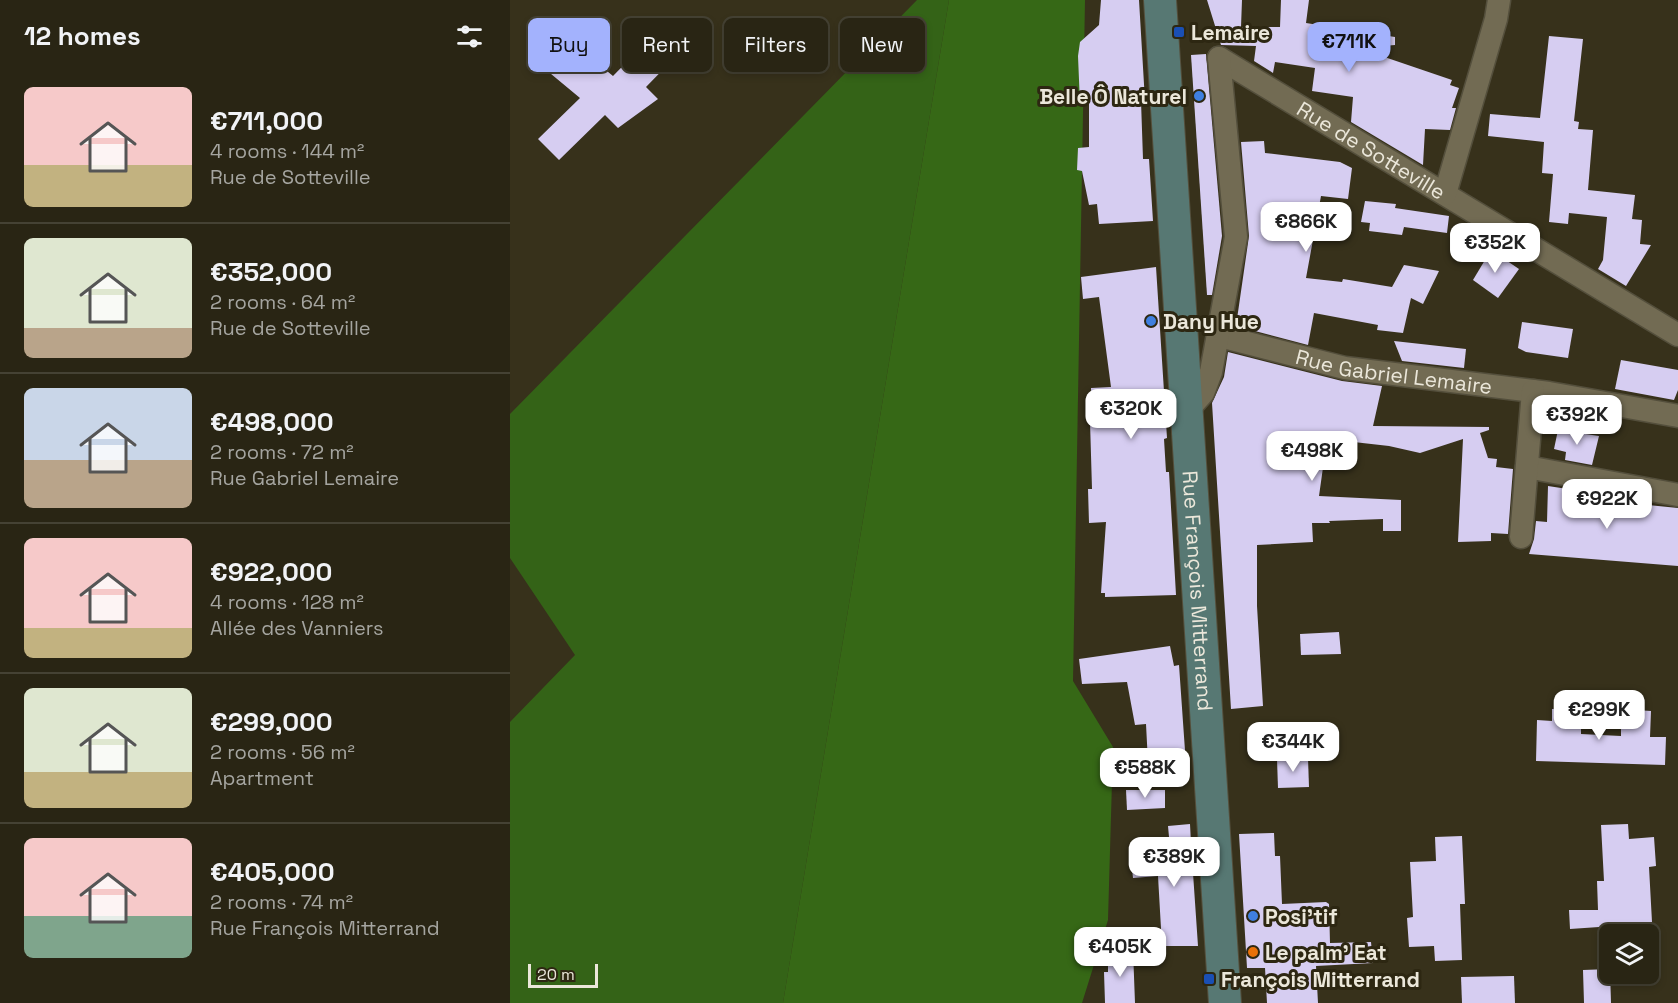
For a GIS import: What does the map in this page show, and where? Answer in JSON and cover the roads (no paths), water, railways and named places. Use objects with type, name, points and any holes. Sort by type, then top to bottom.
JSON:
[{"type":"street","name":"Rue François Mitterrand","points":[[1160,0],[1225,1003]]},
{"type":"street","points":[[1445,194],[1496,19],[1499,0]]},
{"type":"street","name":"Rue de Sotteville","points":[[1220,336],[1236,237],[1219,58],[1678,335]]},
{"type":"street","points":[[1187,411],[1203,393],[1220,336]]},
{"type":"street","name":"Rue Gabriel Lemaire","points":[[1220,336],[1345,368],[1533,391],[1678,416]]},
{"type":"street","points":[[1521,537],[1533,391]]},
{"type":"street","points":[[1527,467],[1678,495]]},
{"type":"place","name":"Lemaire","points":[[1179,32]]},
{"type":"place","name":"Belle Ô Naturel","points":[[1199,96]]},
{"type":"place","name":"Dany Hue","points":[[1151,321]]},
{"type":"place","name":"Posi'tif","points":[[1253,916]]},
{"type":"place","name":"Le palm' Eat","points":[[1253,952]]},
{"type":"place","name":"François Mitterrand","points":[[1209,979]]}]
